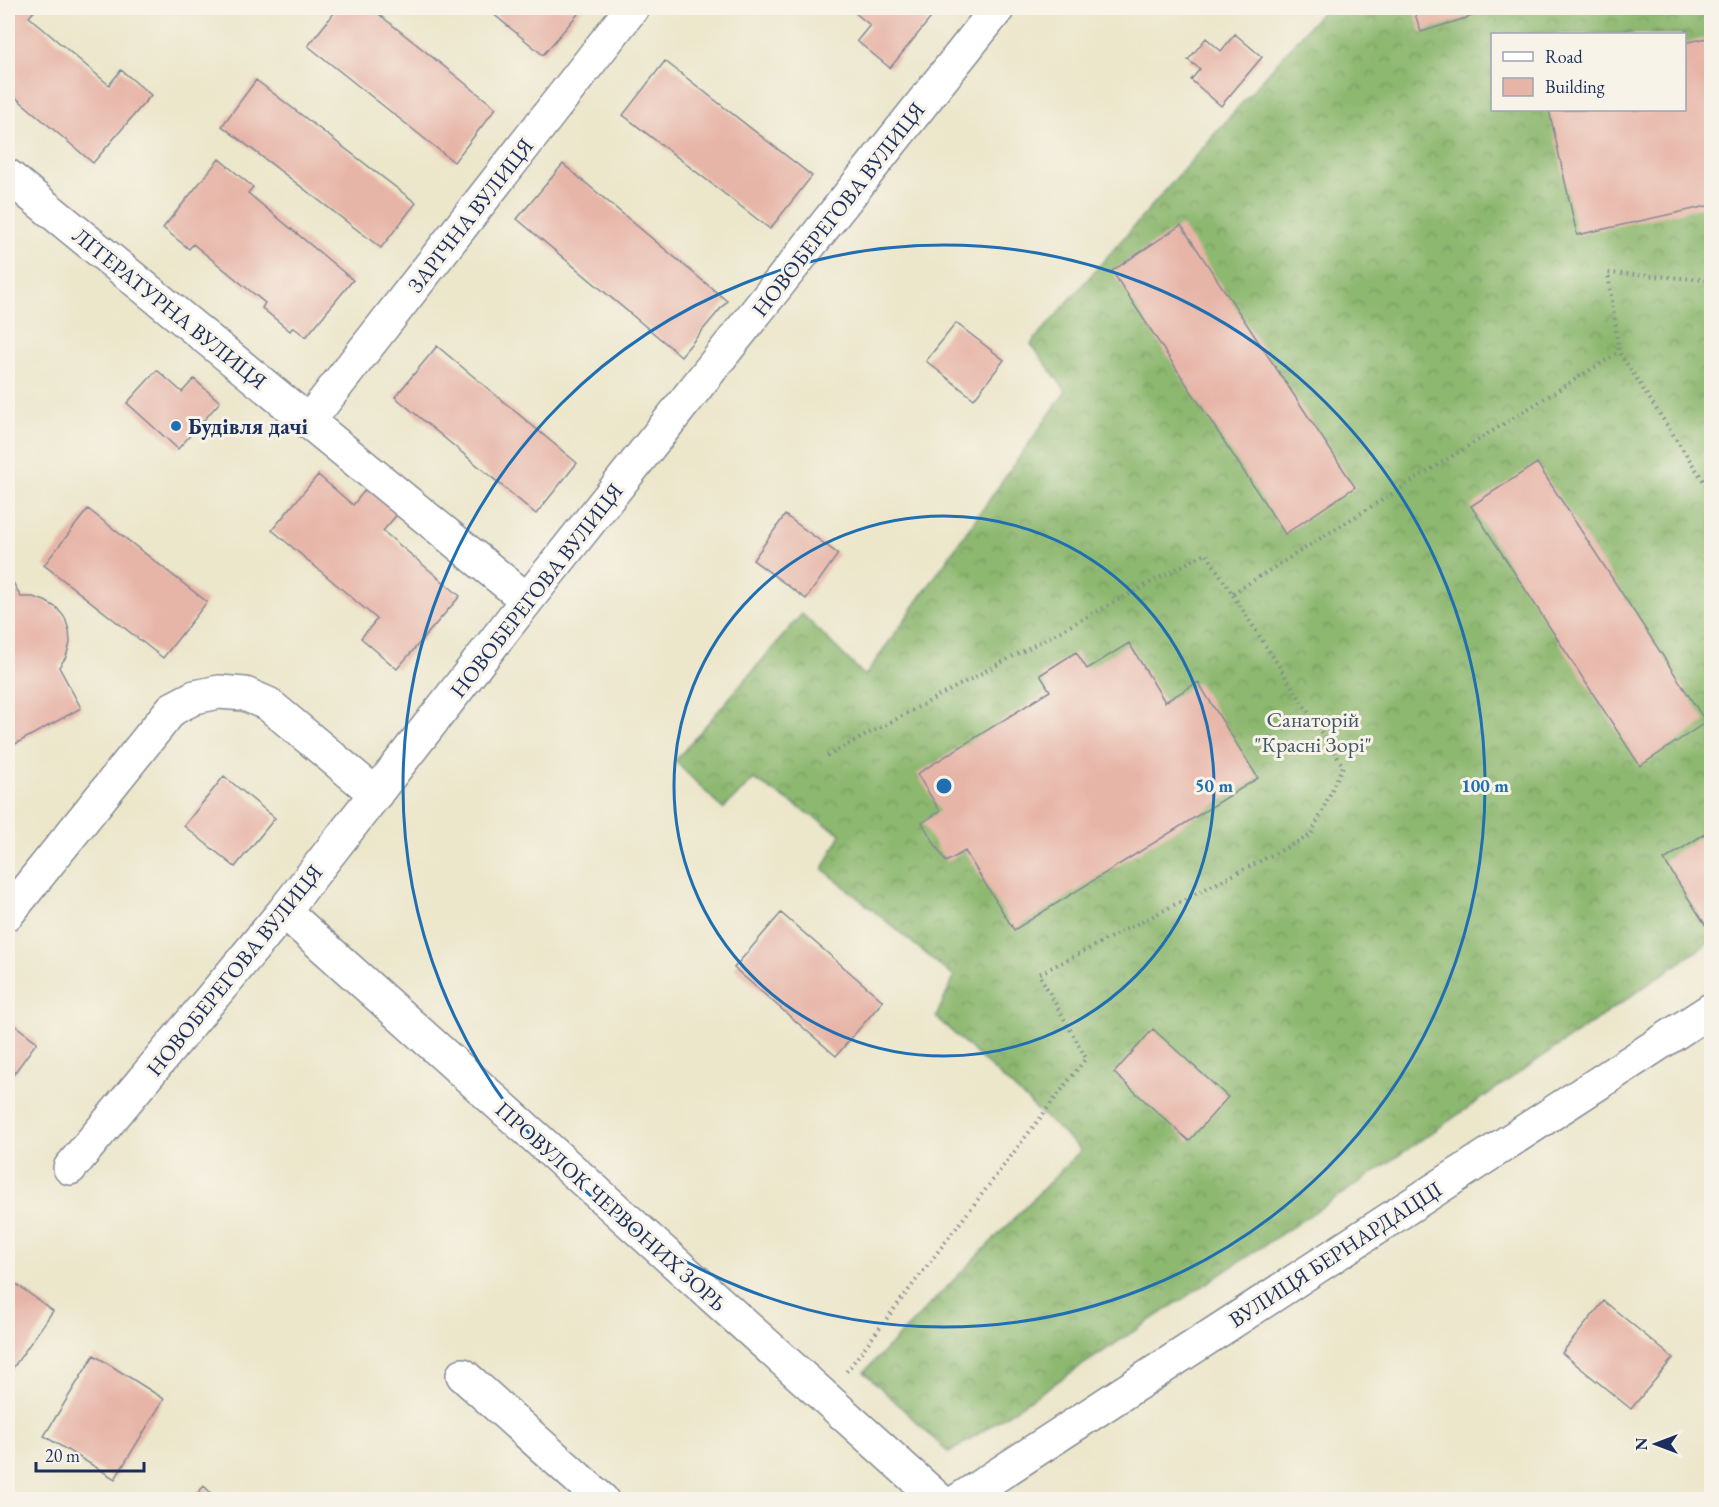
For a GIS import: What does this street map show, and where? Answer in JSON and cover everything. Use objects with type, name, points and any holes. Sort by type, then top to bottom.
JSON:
[{"type":"street","name":"ЗАРІЧНА ВУЛИЦЯ","points":[[308,422],[632,8]]},
{"type":"street","name":"НОВОБЕРЕГОВА ВУЛИЦЯ","points":[[70,1168],[284,911],[527,600],[998,8]]},
{"type":"street","name":"ЛІТЕРАТУРНА ВУЛИЦЯ","points":[[11,186],[527,600]]},
{"type":"street","points":[[8,913],[172,709],[195,697],[219,692],[245,694],[268,704],[376,794]]},
{"type":"street","name":"ПРОВУЛОК ЧЕРВОНИХ ЗОРЬ","points":[[284,911],[939,1500]]},
{"type":"street","name":"ВУЛИЦЯ БЕРНАРДАЦЦІ","points":[[959,1500],[1712,1009]]},
{"type":"street","points":[[463,1375],[602,1500]]},
{"type":"path","points":[[1712,280],[1608,273],[1619,352],[1712,494]]},
{"type":"path","points":[[1233,593],[1619,352]]},
{"type":"path","points":[[826,1398],[1086,1058],[1039,974],[1311,835],[1343,766],[1206,553],[827,756]]},
{"type":"green space","name":"Санаторій \"Красні Зорі\"","points":[[1325,8],[1711,8],[1711,941],[1357,1184],[949,1453],[864,1372],[1081,1150],[936,1017],[954,977],[823,869],[841,834],[754,779],[723,809],[675,761],[802,614],[865,676],[1066,391],[1031,344]]},
{"type":"building","points":[[8,8],[37,8],[29,17],[109,85],[121,70],[151,95],[93,163],[8,91]]},
{"type":"building","points":[[338,8],[371,8],[496,108],[454,162],[308,46]]},
{"type":"building","points":[[486,8],[583,8],[543,55]]},
{"type":"building","points":[[849,8],[939,8],[890,68],[857,41],[870,25]]},
{"type":"building","points":[[1413,8],[1491,8],[1492,10],[1421,32]]},
{"type":"building","points":[[1235,34],[1262,57],[1221,106],[1191,80],[1200,69],[1188,60],[1206,38],[1221,51]]},
{"type":"building","points":[[1712,37],[1712,205],[1577,235],[1549,111],[1686,111],[1686,43]]},
{"type":"building","points":[[665,61],[812,176],[770,229],[623,115]]},
{"type":"building","points":[[256,80],[416,203],[381,248],[222,126]]},
{"type":"building","points":[[219,159],[253,187],[248,193],[353,280],[306,337],[293,327],[290,331],[262,308],[265,303],[193,244],[189,249],[163,228]]},
{"type":"building","points":[[563,164],[727,301],[681,356],[517,219]]},
{"type":"building","points":[[1181,225],[1355,487],[1285,534],[1112,271]]},
{"type":"building","points":[[956,323],[1004,360],[974,399],[926,361]]},
{"type":"building","points":[[437,346],[577,463],[536,514],[395,397]]},
{"type":"building","name":"Будівля дачі","points":[[157,370],[182,392],[194,379],[220,402],[178,449],[127,403]]},
{"type":"building","points":[[1537,463],[1706,722],[1640,766],[1471,506]]},
{"type":"building","points":[[318,475],[353,505],[369,485],[400,511],[383,531],[460,596],[397,669],[361,638],[377,619],[272,530]]},
{"type":"building","points":[[88,509],[207,602],[163,658],[44,565]]},
{"type":"building","points":[[785,515],[838,554],[806,599],[753,560]]},
{"type":"building","points":[[8,573],[21,597],[33,597],[45,601],[57,608],[65,618],[70,643],[66,657],[59,667],[81,708],[8,748]]},
{"type":"building","points":[[1129,643],[1165,702],[1198,682],[1258,778],[1014,930],[965,851],[946,862],[922,823],[940,811],[917,774],[1050,691],[1040,675],[1076,652],[1087,669]]},
{"type":"building","points":[[224,776],[275,818],[235,867],[184,826]]},
{"type":"building","points":[[1712,829],[1712,922],[1706,926],[1664,860]]},
{"type":"building","points":[[781,913],[883,1001],[836,1056],[734,968]]},
{"type":"building","points":[[8,1020],[37,1042],[8,1082]]},
{"type":"building","points":[[1153,1029],[1228,1097],[1189,1141],[1114,1073]]},
{"type":"building","points":[[8,1278],[53,1311],[8,1375]]},
{"type":"building","points":[[1604,1301],[1673,1358],[1631,1409],[1562,1353]]},
{"type":"building","points":[[94,1355],[164,1399],[115,1479],[44,1436]]},
{"type":"building","points":[[204,1486],[218,1500],[191,1500]]},
{"type":"place","name":"Будівля дачі","points":[[176,426]]}]
